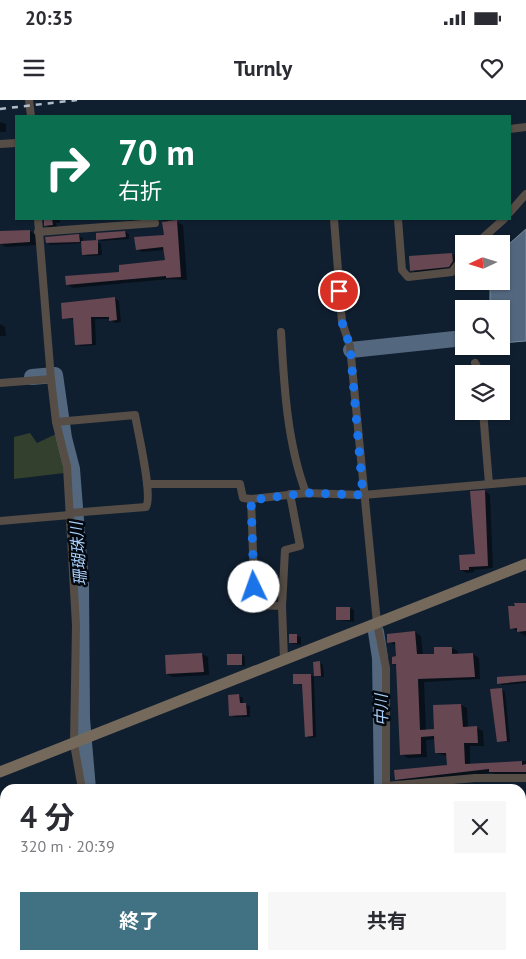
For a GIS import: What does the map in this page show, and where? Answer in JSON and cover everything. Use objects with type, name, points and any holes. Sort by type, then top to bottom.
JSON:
[{"type":"street","points":[[29,100],[31,115]]},
{"type":"street","points":[[511,129],[526,127]]},
{"type":"street","points":[[0,144],[15,143]]},
{"type":"street","points":[[511,211],[526,194]]},
{"type":"street","points":[[38,220],[56,422],[67,466],[76,625],[74,744],[81,784]]},
{"type":"street","points":[[334,220],[342,322],[350,346],[363,495],[377,623],[386,668],[386,784]]},
{"type":"street","points":[[398,220],[402,270],[408,277],[452,272],[455,268]]},
{"type":"street","points":[[486,235],[503,220]]},
{"type":"street","points":[[38,232],[155,223]]},
{"type":"street","points":[[281,332],[292,435],[298,471],[306,493]]},
{"type":"street","points":[[0,384],[51,379]]},
{"type":"street","points":[[0,521],[146,507],[149,502],[135,415],[56,422]]},
{"type":"street","points":[[484,420],[489,484]]},
{"type":"street","points":[[147,484],[240,484],[243,498],[251,500],[290,494],[363,495],[526,481]]},
{"type":"street","points":[[284,660],[282,606],[285,550],[300,546],[290,494]]},
{"type":"street","points":[[251,500],[255,604],[282,606]]},
{"type":"street","points":[[0,772],[526,564]]},
{"type":"street","points":[[416,784],[476,778],[526,778]]},
{"type":"green space","points":[[30,433],[37,443],[56,434],[64,473],[14,479],[14,437]]},
{"type":"water","points":[[526,229],[526,341],[510,342],[510,300],[490,300],[490,290],[510,290],[510,243]]},
{"type":"building","points":[[44,220],[52,220],[53,225],[44,226]]},
{"type":"building","points":[[177,220],[181,277],[166,278],[166,276],[66,285],[65,276],[119,272],[119,265],[165,260],[163,247],[136,250],[134,237],[164,235],[162,222]]},
{"type":"building","points":[[30,230],[30,242],[0,244],[0,231]]},
{"type":"building","points":[[125,231],[126,237],[96,240],[96,233]]},
{"type":"building","points":[[79,234],[80,242],[46,243],[45,237]]},
{"type":"building","points":[[98,240],[98,254],[82,255],[81,241]]},
{"type":"building","points":[[452,253],[453,261],[449,267],[410,271],[409,256]]},
{"type":"building","points":[[115,297],[117,320],[109,321],[109,317],[91,317],[92,344],[75,345],[73,318],[62,319],[61,303]]},
{"type":"building","points":[[485,490],[488,566],[469,567],[469,570],[460,570],[459,555],[475,554],[470,491]]},
{"type":"building","points":[[514,603],[526,603],[526,631],[517,632],[517,628],[510,629],[508,606],[515,606]]},
{"type":"building","points":[[336,607],[350,607],[350,620],[336,620]]},
{"type":"building","points":[[415,631],[417,654],[434,654],[434,647],[452,647],[452,654],[473,653],[475,677],[418,679],[420,730],[434,729],[433,705],[461,704],[463,727],[477,726],[478,743],[464,743],[465,764],[522,761],[522,765],[526,764],[526,772],[489,772],[489,769],[395,780],[394,770],[447,765],[446,753],[435,753],[434,736],[421,737],[421,754],[400,755],[396,664],[392,664],[392,657],[396,656],[395,642],[387,643],[387,634]]},
{"type":"building","points":[[289,634],[297,634],[297,643],[289,643]]},
{"type":"building","points":[[202,653],[204,672],[166,674],[165,655]]},
{"type":"building","points":[[227,654],[242,654],[242,665],[227,665]]},
{"type":"building","points":[[320,661],[321,676],[314,676],[313,662]]},
{"type":"building","points":[[293,674],[311,674],[313,736],[305,737],[302,684],[293,684]]},
{"type":"building","points":[[526,675],[526,681],[497,684],[497,677]]},
{"type":"building","points":[[502,688],[507,741],[497,742],[490,689]]},
{"type":"building","points":[[239,694],[240,703],[246,703],[247,715],[229,716],[228,695]]},
{"type":"waterway","name":"中川","points":[[351,350],[455,339]]},
{"type":"waterway","name":"珊瑚珠川","points":[[32,377],[55,375],[64,438],[72,469],[81,584],[82,719],[88,784]]},
{"type":"waterway","name":"中川","points":[[376,632],[380,658],[382,784]]},
{"type":"railway","points":[[0,109],[77,100]]},
{"type":"route","points":[[254,587],[250,515],[251,500],[306,493],[363,495],[350,346],[342,322],[339,291]]}]
